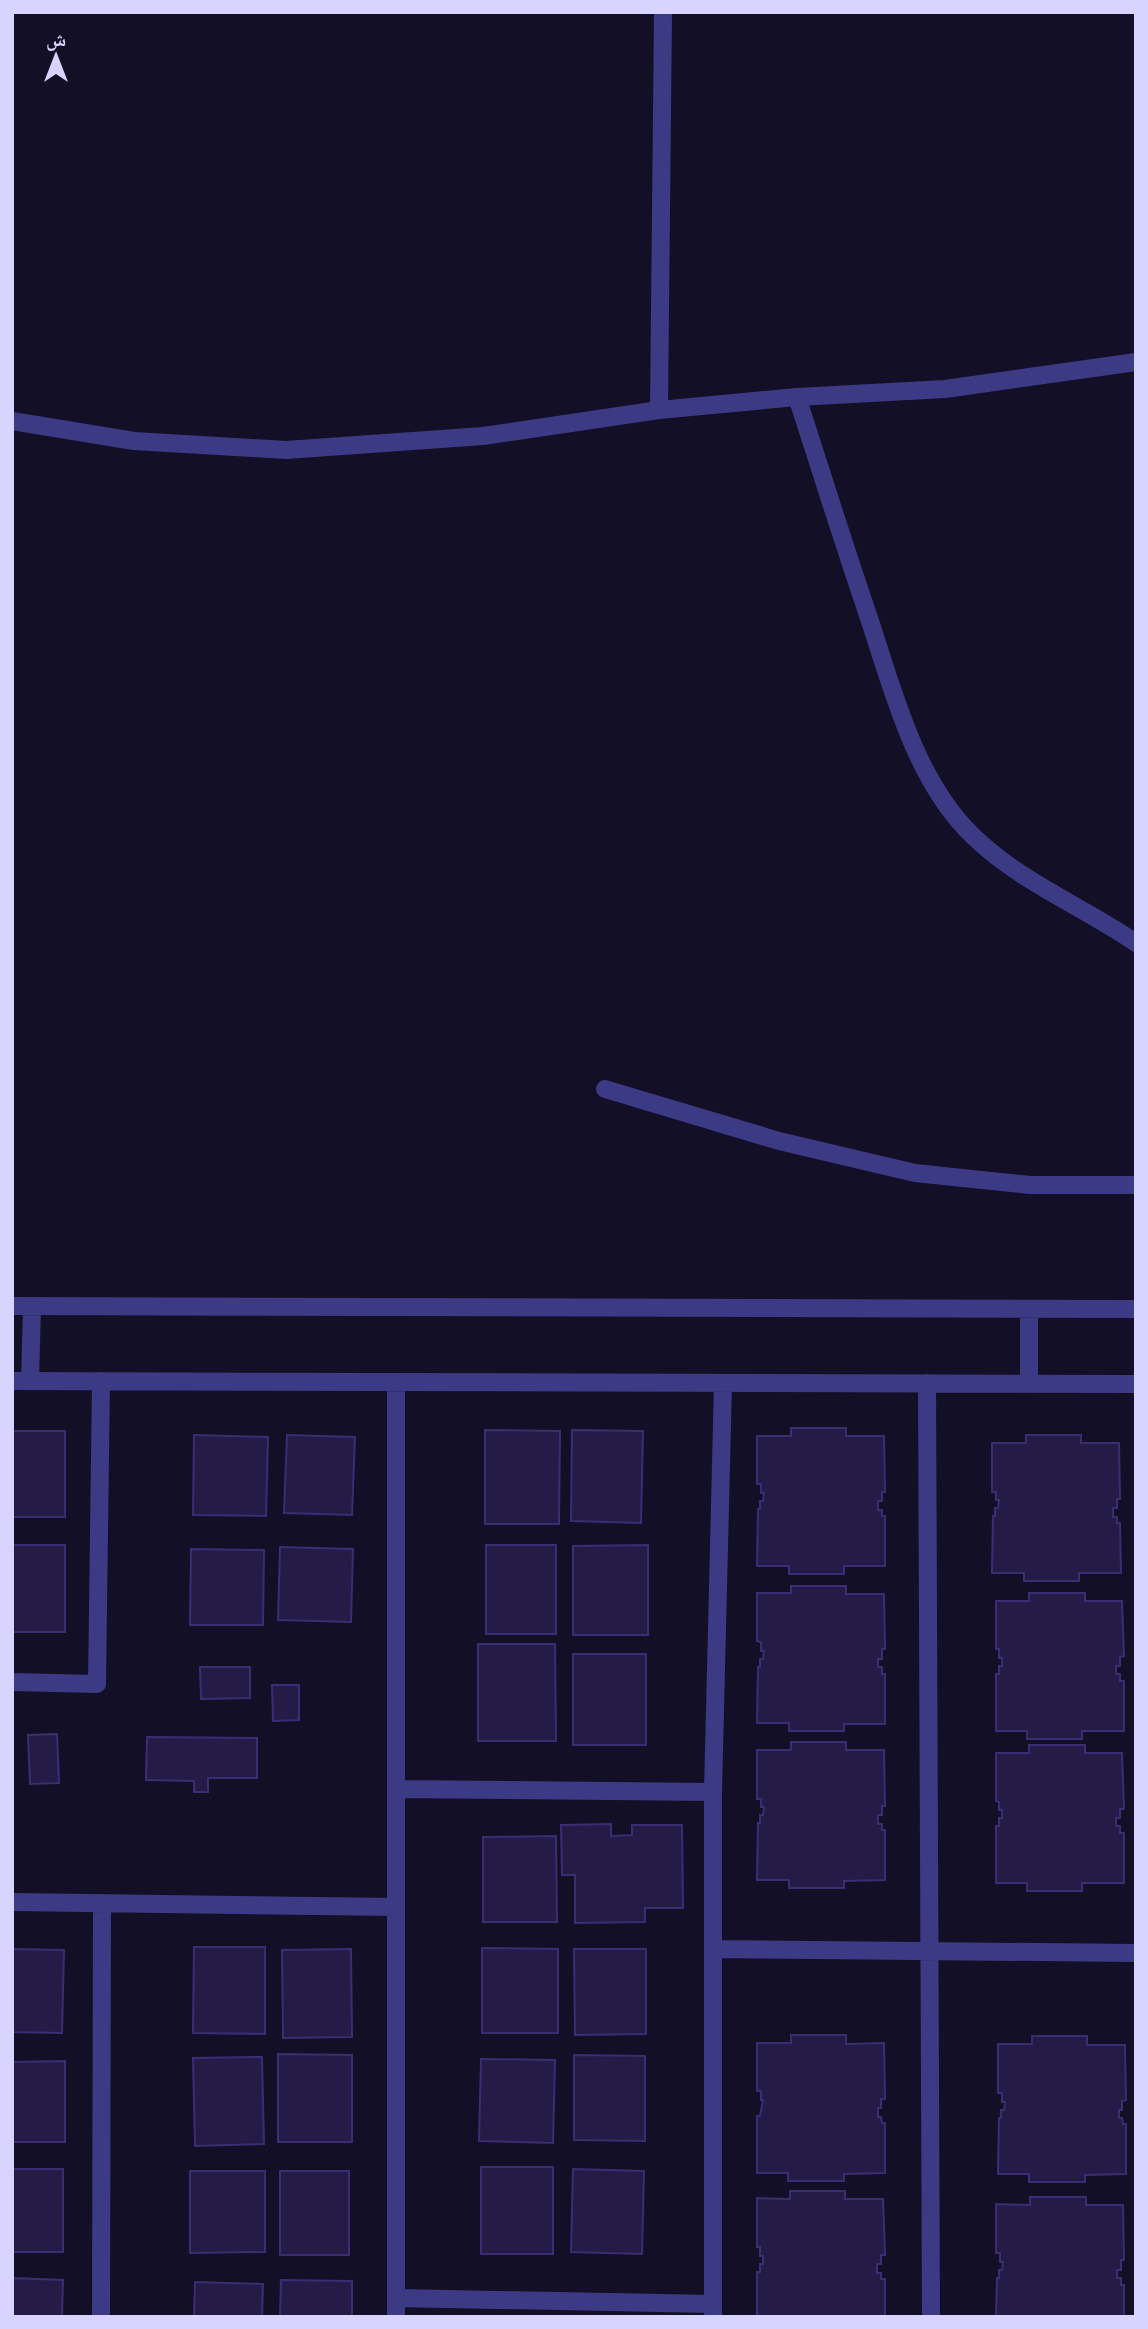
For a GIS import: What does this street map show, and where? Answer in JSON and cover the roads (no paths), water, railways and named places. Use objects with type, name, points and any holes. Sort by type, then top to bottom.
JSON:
[{"type":"street","points":[[659,410],[663,12]]},
{"type":"street","points":[[12,421],[134,440],[286,450],[483,436],[659,410],[797,397],[945,388],[1136,362]]},
{"type":"street","points":[[797,397],[881,653],[932,786],[972,835],[1029,881],[1103,920],[1136,943]]},
{"type":"street","points":[[605,1089],[779,1141],[915,1173],[1030,1185],[1136,1185]]},
{"type":"street","points":[[12,1306],[1136,1309]]},
{"type":"street","points":[[32,1307],[21,1381],[1136,1384]]},
{"type":"street","points":[[1029,1309],[1029,1384]]},
{"type":"street","points":[[12,1682],[97,1684],[101,1381]]},
{"type":"street","points":[[396,1382],[396,2317]]},
{"type":"street","points":[[396,2298],[713,2311],[713,1792],[723,1383]]},
{"type":"street","points":[[927,1383],[930,2317]]},
{"type":"street","points":[[396,1789],[713,1792]]},
{"type":"street","points":[[12,1902],[396,1907]]},
{"type":"street","points":[[102,1903],[102,2317]]},
{"type":"street","points":[[713,1949],[1136,1952]]}]
